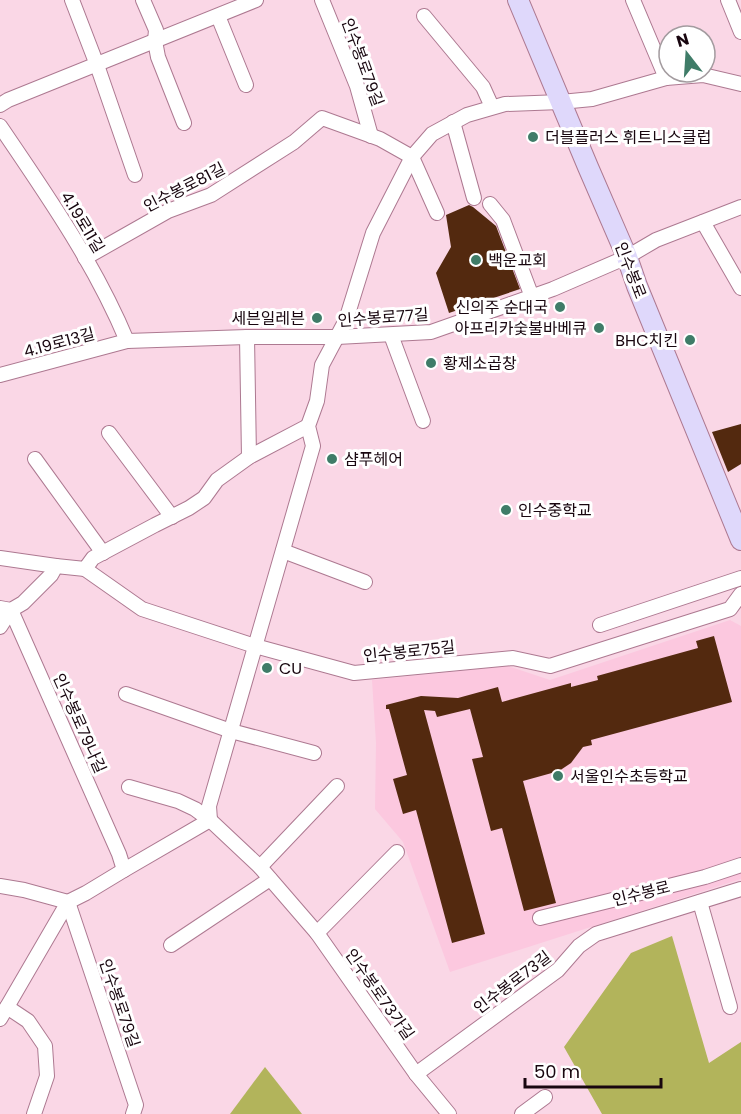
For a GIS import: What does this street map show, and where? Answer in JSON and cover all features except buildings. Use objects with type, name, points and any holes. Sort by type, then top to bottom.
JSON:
[{"type":"main road","name":"인수봉로","points":[[518,0],[627,257],[741,540]]},
{"type":"street","name":"인수봉로81길","points":[[72,0],[98,65],[135,175]]},
{"type":"street","points":[[143,0],[156,30],[155,42],[158,57],[184,123]]},
{"type":"street","points":[[0,105],[256,0]]},
{"type":"street","name":"인수봉로79길","points":[[322,0],[357,86],[371,136]]},
{"type":"street","points":[[633,0],[657,57]]},
{"type":"street","points":[[728,0],[741,32]]},
{"type":"street","points":[[218,16],[246,85]]},
{"type":"street","points":[[424,16],[483,87],[492,107]]},
{"type":"street","points":[[717,78],[741,84]]},
{"type":"street","points":[[210,820],[209,806],[313,446],[308,426],[317,401],[322,365],[346,320],[373,233],[411,157],[432,134],[467,115],[492,107],[505,104],[592,99],[657,81]]},
{"type":"street","name":"인수봉로81길","points":[[85,258],[168,211],[211,195],[294,142],[322,118],[371,136]]},
{"type":"street","points":[[453,122],[474,198]]},
{"type":"street","name":"4.19로11길","points":[[0,126],[57,209],[116,315],[127,341]]},
{"type":"street","points":[[371,136],[411,157],[437,213]]},
{"type":"street","points":[[490,204],[503,220],[532,297]]},
{"type":"street","name":"인수봉로77길","points":[[127,341],[337,337],[431,332],[553,289],[627,257],[656,240],[741,207]]},
{"type":"street","points":[[703,222],[741,288]]},
{"type":"street","points":[[391,334],[423,421]]},
{"type":"street","points":[[247,337],[249,457]]},
{"type":"street","name":"4.19로13길","points":[[0,375],[127,341]]},
{"type":"street","points":[[0,558],[85,569],[93,558],[204,498],[217,480],[249,457],[308,426]]},
{"type":"street","points":[[109,433],[172,517]]},
{"type":"street","points":[[35,459],[103,553]]},
{"type":"street","points":[[282,551],[365,582]]},
{"type":"street","points":[[0,627],[5,609],[23,603],[51,575],[56,566]]},
{"type":"street","name":"인수봉로75길","points":[[85,569],[142,609],[255,646],[354,674],[513,658],[549,666],[730,609],[741,594]]},
{"type":"street","points":[[600,625],[741,578]]},
{"type":"street","name":"인수봉로79나길","points":[[5,609],[119,854],[124,870]]},
{"type":"street","points":[[126,694],[231,731],[314,753]]},
{"type":"street","points":[[260,867],[337,786]]},
{"type":"street","points":[[129,788],[178,801],[195,809],[210,820]]},
{"type":"street","points":[[34,1114],[47,1076],[45,1046],[28,1021],[3,1013],[68,902],[210,820]]},
{"type":"street","name":"인수봉로73가길","points":[[210,820],[260,867],[317,933],[416,1074],[449,1114]]},
{"type":"street","points":[[317,933],[398,852]]},
{"type":"street","name":"인수봉로","points":[[540,918],[705,877],[741,865]]},
{"type":"street","points":[[171,945],[270,879]]},
{"type":"street","points":[[0,886],[68,902]]},
{"type":"street","name":"인수봉로73길","points":[[416,1074],[558,970],[579,946],[596,934],[741,889]]},
{"type":"street","name":"인수봉로79길","points":[[68,902],[136,1105],[133,1114]]},
{"type":"street","points":[[699,902],[730,1007]]},
{"type":"street","points":[[522,1114],[545,1097]]},
{"type":"shaded area","name":"서울인수초등학교","points":[[730,620],[741,626],[741,879],[450,972],[403,842],[375,809],[376,743],[372,680],[508,666],[550,680]]},
{"type":"shaded area","points":[[672,936],[709,1063],[741,1042],[741,1114],[602,1114],[564,1047],[631,953]]},
{"type":"shaded area","points":[[265,1067],[302,1114],[230,1114]]},
{"type":"place","name":"더블플러스 휘트니스클럽","points":[[533,137]]},
{"type":"place","name":"백운교회","points":[[476,260]]},
{"type":"place","name":"신의주 순대국","points":[[560,307]]},
{"type":"place","name":"세븐일레븐","points":[[317,318]]},
{"type":"place","name":"아프리카숯불바베큐","points":[[599,328]]},
{"type":"place","name":"BHC치킨","points":[[690,340]]},
{"type":"place","name":"황제소곱창","points":[[431,363]]},
{"type":"place","name":"샴푸헤어","points":[[332,459]]},
{"type":"place","name":"인수중학교","points":[[506,510]]},
{"type":"place","name":"CU","points":[[267,668]]},
{"type":"place","name":"서울인수초등학교","points":[[558,776]]}]
